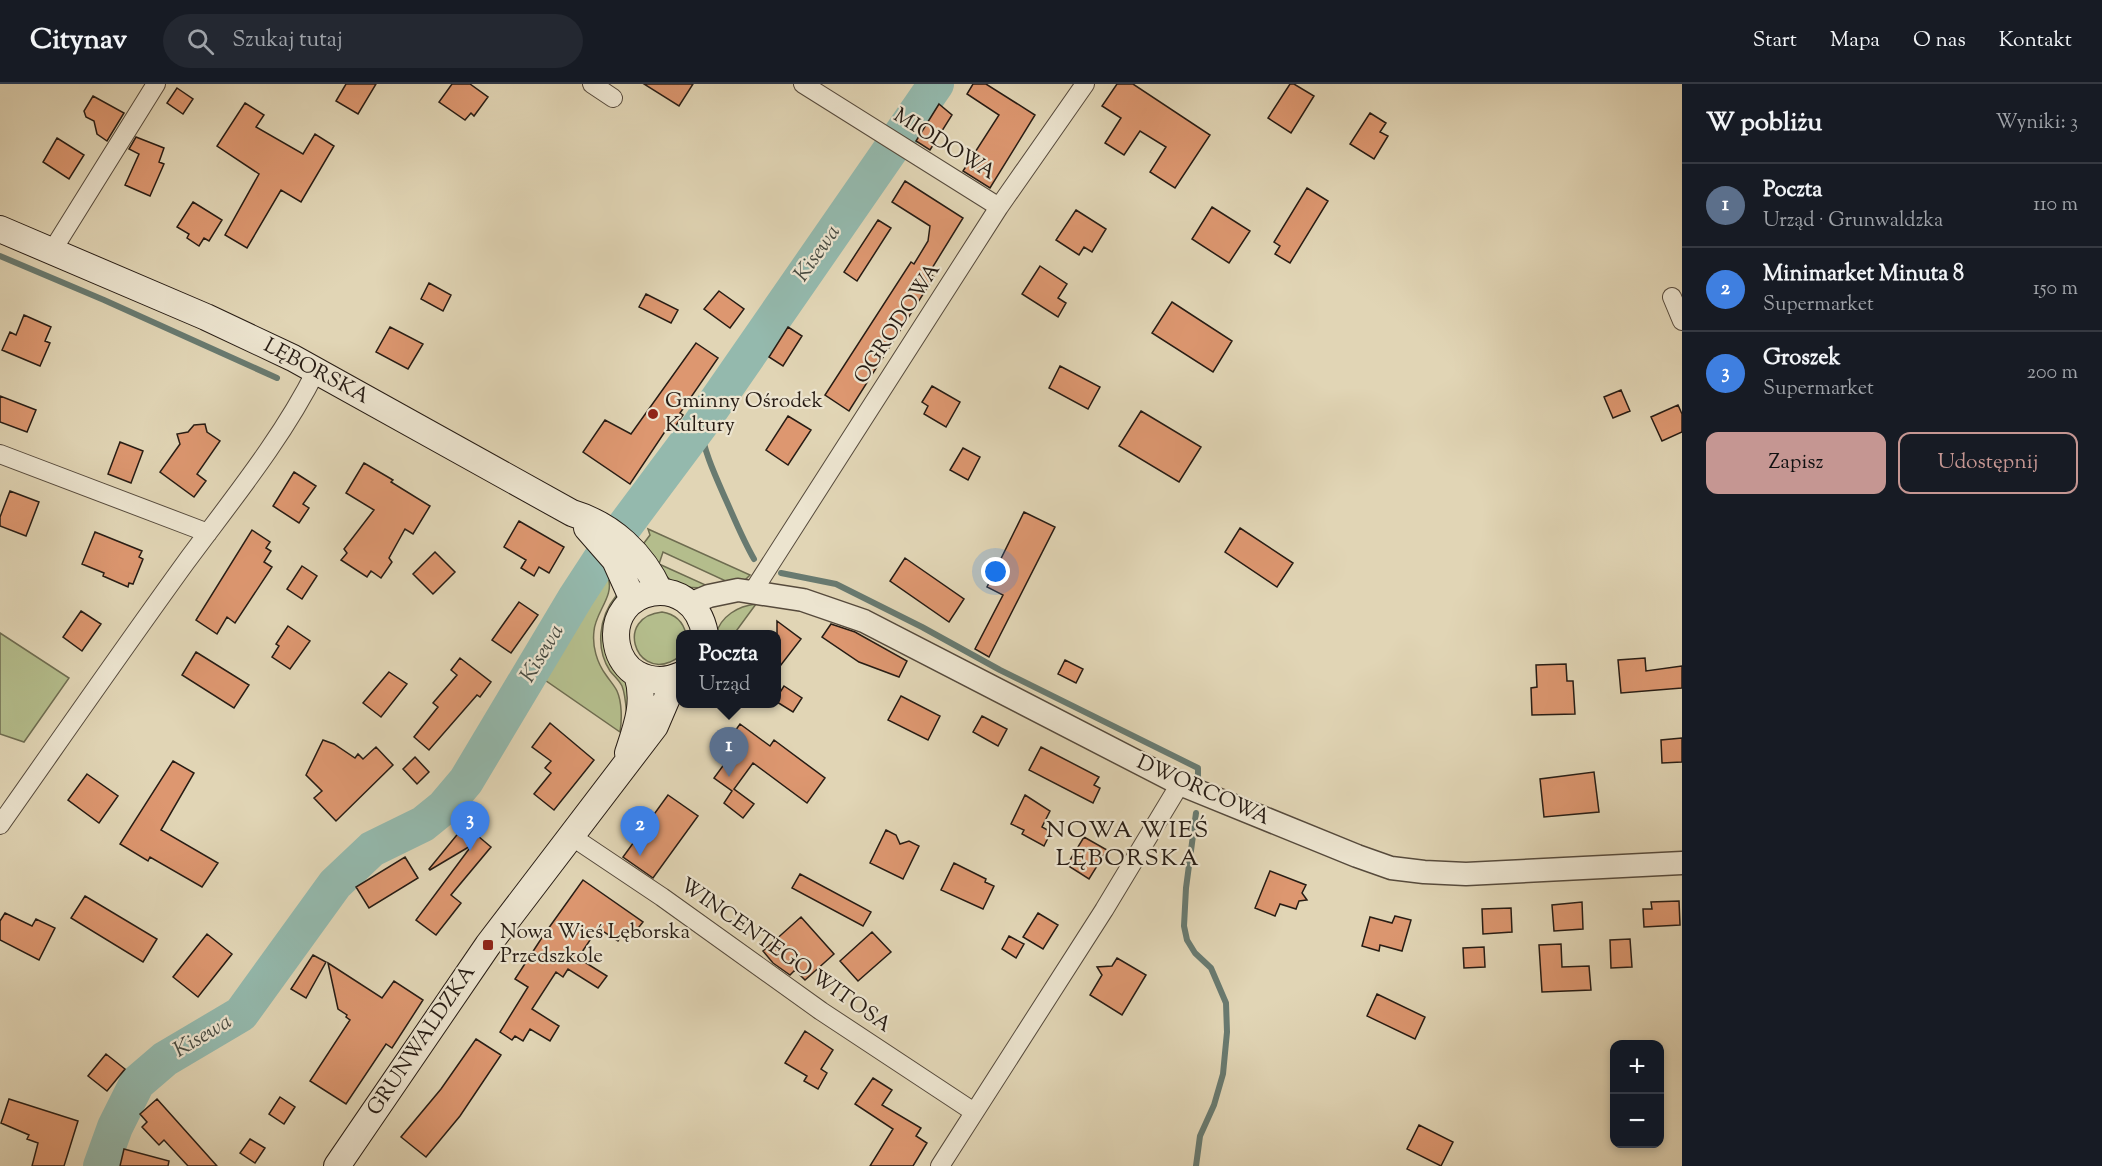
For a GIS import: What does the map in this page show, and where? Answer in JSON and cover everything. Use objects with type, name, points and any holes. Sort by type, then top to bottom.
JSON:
[{"type":"main road","name":"LĘBORSKA","points":[[0,229],[206,317],[316,371],[572,513],[586,517],[620,552],[633,600]]},
{"type":"main road","name":"LĘBORSKA","points":[[620,552],[640,557],[660,592]]},
{"type":"main road","points":[[676,677],[660,681],[646,679],[624,663],[615,636],[620,616],[633,600],[646,594],[660,592],[674,593],[699,620]]},
{"type":"main road","name":"GRUNWALDZKA","points":[[618,775],[637,727],[642,702],[642,689],[637,674]]},
{"type":"main road","name":"GRUNWALDZKA","points":[[337,1166],[488,945],[655,726],[676,677]]},
{"type":"street","points":[[52,251],[156,84]]},
{"type":"street","points":[[592,84],[613,98]]},
{"type":"street","name":"MIODOWA","points":[[803,84],[999,207]]},
{"type":"street","name":"OGRODOWA","points":[[753,591],[999,207],[1085,84]]},
{"type":"street","points":[[1672,297],[1682,321]]},
{"type":"street","points":[[0,825],[299,404],[316,371]]},
{"type":"street","points":[[0,454],[208,533]]},
{"type":"street","points":[[699,620],[724,603],[753,591]]},
{"type":"street","name":"DWORCOWA","points":[[753,591],[803,600],[864,621],[1180,784],[1391,868],[1466,873],[1682,863]]},
{"type":"street","points":[[940,1166],[1104,910],[1180,784]]},
{"type":"street","name":"WINCENTEGO WITOSA","points":[[571,836],[662,897],[821,1011],[974,1112]]},
{"type":"green space","points":[[648,529],[750,575],[744,581],[730,583],[663,552],[659,564],[710,587],[686,587],[677,583],[662,572],[641,547],[650,535]]},
{"type":"green space","points":[[608,578],[609,591],[595,624],[594,643],[600,665],[619,695],[620,732],[542,678]]},
{"type":"green space","points":[[616,596],[630,692],[627,719],[622,686],[605,662],[601,643],[606,613]]},
{"type":"green space","points":[[756,604],[737,630],[717,630],[726,617],[743,607]]},
{"type":"green space","points":[[662,612],[671,614],[683,625],[685,630],[676,630],[676,659],[658,664],[647,661],[640,654],[635,644],[635,634],[638,624],[647,616]]},
{"type":"green space","points":[[0,633],[69,678],[24,742],[0,734]]},
{"type":"building","points":[[346,84],[376,84],[358,114],[336,101]]},
{"type":"building","points":[[452,84],[470,84],[488,97],[474,116],[471,113],[465,120],[439,102]]},
{"type":"building","points":[[644,84],[693,84],[679,106]]},
{"type":"building","points":[[973,84],[986,84],[1035,115],[990,188],[963,171],[999,115],[967,94]]},
{"type":"building","points":[[1117,84],[1133,84],[1210,135],[1175,188],[1150,172],[1166,147],[1140,131],[1124,155],[1105,143],[1121,118],[1102,106]]},
{"type":"building","points":[[1290,84],[1314,96],[1291,133],[1268,118]]},
{"type":"building","points":[[177,88],[193,99],[183,114],[167,103]]},
{"type":"building","points":[[93,96],[124,113],[107,141],[97,134],[94,121],[86,117],[84,111]]},
{"type":"building","points":[[245,103],[264,115],[256,127],[303,154],[315,134],[334,146],[301,202],[281,190],[247,248],[225,235],[259,174],[217,146]]},
{"type":"building","points":[[939,104],[952,115],[930,150],[916,141]]},
{"type":"building","points":[[1370,113],[1386,123],[1380,132],[1388,136],[1374,159],[1350,144]]},
{"type":"building","points":[[136,137],[164,148],[159,162],[164,164],[150,196],[125,185],[139,154],[129,149]]},
{"type":"building","points":[[57,138],[84,155],[69,179],[43,162]]},
{"type":"building","points":[[905,181],[963,218],[929,273],[934,277],[849,411],[825,395],[911,262],[914,264],[928,241],[930,226],[892,202]]},
{"type":"building","points":[[1307,188],[1328,201],[1290,263],[1275,254],[1280,246],[1274,242]]},
{"type":"building","points":[[193,202],[222,220],[209,241],[204,238],[199,246],[187,238],[189,234],[177,227]]},
{"type":"building","points":[[1212,207],[1250,231],[1229,263],[1192,239]]},
{"type":"building","points":[[1076,210],[1106,229],[1092,252],[1084,247],[1079,255],[1056,240]]},
{"type":"building","points":[[878,220],[891,228],[857,281],[844,272]]},
{"type":"building","points":[[1040,266],[1067,284],[1058,298],[1066,303],[1058,317],[1022,294]]},
{"type":"building","points":[[429,283],[451,295],[443,311],[421,299]]},
{"type":"building","points":[[719,291],[744,309],[730,328],[704,309]]},
{"type":"building","points":[[646,294],[678,310],[671,323],[639,307]]},
{"type":"building","points":[[1172,302],[1232,341],[1213,372],[1152,333]]},
{"type":"building","points":[[24,315],[51,327],[45,341],[50,343],[40,366],[2,350],[10,332],[16,335]]},
{"type":"building","points":[[390,327],[423,344],[408,369],[376,352]]},
{"type":"building","points":[[788,327],[802,336],[783,366],[769,357]]},
{"type":"building","name":"Gminny Ośrodek Kultury","points":[[696,343],[718,358],[680,413],[683,415],[673,430],[668,427],[630,484],[583,452],[605,420],[631,434]]},
{"type":"building","points":[[1060,366],[1100,387],[1088,409],[1049,388]]},
{"type":"building","points":[[932,386],[960,402],[946,427],[924,414],[928,406],[922,402]]},
{"type":"building","points":[[1621,390],[1630,411],[1613,418],[1604,397]]},
{"type":"building","points":[[0,396],[36,410],[27,432],[0,422]]},
{"type":"building","points":[[1678,405],[1682,414],[1682,432],[1662,441],[1651,417]]},
{"type":"building","points":[[1141,411],[1201,447],[1179,482],[1119,446]]},
{"type":"building","points":[[788,416],[811,430],[788,465],[766,450]]},
{"type":"building","points":[[205,424],[207,432],[220,441],[197,474],[206,481],[194,497],[160,472],[180,444],[177,434],[188,432],[194,425]]},
{"type":"building","points":[[120,442],[143,451],[131,483],[108,474]]},
{"type":"building","points":[[963,448],[980,457],[968,480],[950,470]]},
{"type":"building","points":[[364,463],[430,506],[413,534],[405,529],[389,558],[392,562],[381,578],[371,571],[367,577],[341,560],[347,553],[344,549],[374,510],[346,493]]},
{"type":"building","points":[[294,472],[316,486],[303,504],[309,508],[299,523],[273,506]]},
{"type":"building","points":[[10,491],[39,502],[26,536],[0,526],[0,517]]},
{"type":"building","points":[[1024,512],[1055,527],[989,657],[975,649],[1003,595],[987,587]]},
{"type":"building","points":[[519,521],[564,547],[549,573],[539,567],[534,576],[521,568],[526,560],[504,547]]},
{"type":"building","points":[[1240,528],[1293,563],[1277,587],[1225,552]]},
{"type":"building","points":[[252,530],[270,542],[266,548],[271,551],[264,562],[272,567],[235,623],[227,617],[217,634],[196,620]]},
{"type":"building","points":[[95,532],[142,551],[139,557],[143,559],[133,584],[129,583],[128,587],[82,564]]},
{"type":"building","points":[[435,552],[455,572],[433,594],[413,574]]},
{"type":"building","points":[[905,558],[964,599],[949,622],[890,581]]},
{"type":"building","points":[[302,566],[317,576],[302,599],[287,589]]},
{"type":"building","points":[[519,602],[538,615],[511,653],[492,640]]},
{"type":"building","points":[[81,611],[101,624],[82,651],[63,637]]},
{"type":"building","points":[[777,621],[801,639],[781,665],[781,630],[777,630]]},
{"type":"building","points":[[831,624],[855,632],[907,661],[899,677],[859,662],[822,637]]},
{"type":"building","points":[[288,626],[310,641],[290,669],[272,657],[279,646],[276,644]]},
{"type":"building","points":[[196,652],[249,685],[234,708],[182,675]]},
{"type":"building","points":[[460,658],[491,682],[480,697],[477,695],[429,750],[414,737],[438,707],[433,703],[457,675],[451,670]]},
{"type":"building","points":[[1645,658],[1646,671],[1682,666],[1682,688],[1621,693],[1618,660]]},
{"type":"building","points":[[1065,660],[1083,669],[1076,683],[1058,674]]},
{"type":"building","points":[[1566,664],[1567,681],[1573,681],[1575,714],[1532,715],[1531,688],[1537,687],[1536,665]]},
{"type":"building","points":[[389,672],[407,684],[381,717],[363,703]]},
{"type":"building","points":[[784,686],[802,698],[793,712],[781,704],[781,691]]},
{"type":"building","points":[[901,696],[940,716],[928,740],[888,720]]},
{"type":"building","points":[[982,716],[1007,729],[998,746],[973,732]]},
{"type":"building","points":[[550,723],[594,760],[554,810],[534,794],[551,773],[545,768],[551,761],[532,747]]},
{"type":"building","points":[[740,724],[770,746],[774,740],[825,778],[807,803],[753,763],[734,789],[754,804],[743,818],[724,803],[732,791],[714,778],[739,744],[730,738]]},
{"type":"building","points":[[1682,738],[1682,762],[1662,763],[1661,740]]},
{"type":"building","points":[[323,740],[334,744],[355,758],[358,754],[363,759],[376,747],[393,765],[336,821],[314,798],[322,791],[306,775]]},
{"type":"building","points":[[1041,747],[1099,777],[1094,785],[1100,788],[1093,803],[1029,770]]},
{"type":"building","points":[[415,757],[429,772],[417,784],[403,769]]},
{"type":"building","points":[[173,761],[194,773],[161,830],[218,863],[202,887],[150,857],[148,861],[120,844]]},
{"type":"building","points":[[1594,772],[1599,812],[1544,817],[1540,779]]},
{"type":"building","points":[[87,774],[118,796],[99,823],[68,800]]},
{"type":"building","points":[[668,795],[698,816],[653,878],[623,857]]},
{"type":"building","points":[[1025,795],[1050,811],[1042,827],[1051,832],[1044,846],[1022,834],[1024,830],[1011,824]]},
{"type":"building","points":[[465,825],[491,847],[451,895],[461,903],[436,935],[416,920],[472,845],[429,869]]},
{"type":"building","points":[[886,830],[896,835],[900,844],[909,841],[919,846],[903,879],[870,863]]},
{"type":"building","points":[[1084,837],[1107,850],[1089,879],[1067,865]]},
{"type":"building","points":[[405,857],[418,878],[369,908],[356,887]]},
{"type":"building","points":[[954,863],[986,879],[985,882],[994,886],[983,909],[941,890]]},
{"type":"building","points":[[1270,871],[1306,885],[1302,893],[1307,900],[1299,901],[1296,909],[1280,904],[1275,916],[1255,908]]},
{"type":"building","points":[[800,874],[871,912],[863,926],[792,888]]},
{"type":"building","points":[[583,880],[643,922],[628,941],[621,936],[618,941],[598,928],[578,958],[607,976],[598,988],[568,969],[563,977],[556,972],[532,1009],[559,1026],[550,1041],[530,1029],[523,1041],[515,1036],[512,1040],[500,1032],[528,987],[515,979]]},
{"type":"building","points":[[85,896],[157,939],[143,962],[71,918]]},
{"type":"building","points":[[1679,901],[1680,925],[1644,927],[1643,909],[1652,909],[1651,902]]},
{"type":"building","points":[[1582,902],[1583,929],[1554,931],[1552,905]]},
{"type":"building","points":[[1511,908],[1512,932],[1483,934],[1482,909]]},
{"type":"building","points":[[5,913],[32,926],[36,919],[55,928],[39,960],[0,940],[0,921]]},
{"type":"building","points":[[1038,913],[1058,925],[1043,949],[1023,937]]},
{"type":"building","points":[[1395,916],[1411,920],[1402,951],[1380,945],[1379,951],[1362,946],[1370,917],[1392,923]]},
{"type":"building","points":[[801,917],[834,954],[805,980],[795,970],[790,975],[773,963],[763,951]]},
{"type":"building","points":[[872,932],[891,952],[858,981],[840,961]]},
{"type":"building","points":[[207,934],[232,954],[198,997],[173,977]]},
{"type":"building","points":[[1009,936],[1024,944],[1016,958],[1002,949]]},
{"type":"building","points":[[1630,939],[1632,967],[1611,968],[1610,940]]},
{"type":"building","points":[[1561,944],[1562,967],[1589,966],[1591,990],[1542,992],[1539,945]]},
{"type":"building","points":[[1484,947],[1485,967],[1464,968],[1463,948]]},
{"type":"building","points":[[313,955],[326,962],[306,998],[291,989]]},
{"type":"building","points":[[1117,958],[1146,975],[1122,1015],[1090,995],[1102,975],[1097,967],[1112,966]]},
{"type":"building","points":[[328,963],[382,998],[394,981],[423,1000],[392,1048],[386,1044],[346,1104],[310,1081],[350,1020],[338,1009]]},
{"type":"building","points":[[1377,994],[1425,1017],[1415,1039],[1367,1016]]},
{"type":"building","points":[[805,1031],[833,1050],[821,1069],[827,1073],[818,1089],[804,1081],[807,1076],[785,1063]]},
{"type":"building","points":[[476,1039],[501,1055],[460,1116],[426,1157],[401,1137],[441,1089]]},
{"type":"building","points":[[106,1054],[125,1069],[107,1091],[88,1076]]},
{"type":"building","points":[[873,1078],[892,1090],[882,1105],[921,1128],[916,1136],[927,1143],[913,1166],[870,1166],[893,1129],[855,1104]]},
{"type":"building","points":[[280,1097],[295,1107],[284,1124],[269,1114]]},
{"type":"building","points":[[9,1099],[78,1121],[64,1166],[32,1166],[38,1143],[27,1139],[29,1135],[1,1123]]},
{"type":"building","points":[[157,1099],[217,1166],[188,1166],[164,1140],[159,1145],[142,1127],[147,1122],[140,1114]]},
{"type":"building","points":[[1419,1125],[1453,1142],[1441,1166],[1407,1149]]},
{"type":"building","points":[[250,1139],[265,1148],[255,1163],[240,1153]]},
{"type":"building","points":[[124,1149],[169,1161],[168,1166],[120,1166]]},
{"type":"waterway","name":"Kisewa","points":[[101,1166],[115,1127],[137,1083],[165,1059],[241,1014],[335,884],[372,849],[423,824],[444,807],[466,781],[606,551],[700,425],[936,84]]},
{"type":"waterway","points":[[0,256],[277,378]]},
{"type":"waterway","points":[[700,425],[704,445],[714,472],[754,559]]},
{"type":"waterway","points":[[781,573],[836,584],[922,627],[1000,670],[1198,768],[1198,777]]},
{"type":"waterway","points":[[1196,813],[1186,888],[1184,926],[1187,940],[1195,953],[1211,968],[1226,1003],[1227,1032],[1223,1074],[1214,1105],[1200,1136],[1196,1166]]},
{"type":"place","name":"Gminny Ośrodek Kultury","points":[[653,414]]},
{"type":"place","name":"Poczta","points":[[729,777]]},
{"type":"place","name":"Groszek","points":[[470,851]]},
{"type":"place","name":"Minimarket Minuta 8","points":[[640,856]]},
{"type":"place","name":"Nowa Wieś Lęborska Przedszkole","points":[[488,945]]},
{"type":"district","name":"NOWA WIEŚ LĘBORSKA","points":[[1128,845]]}]
